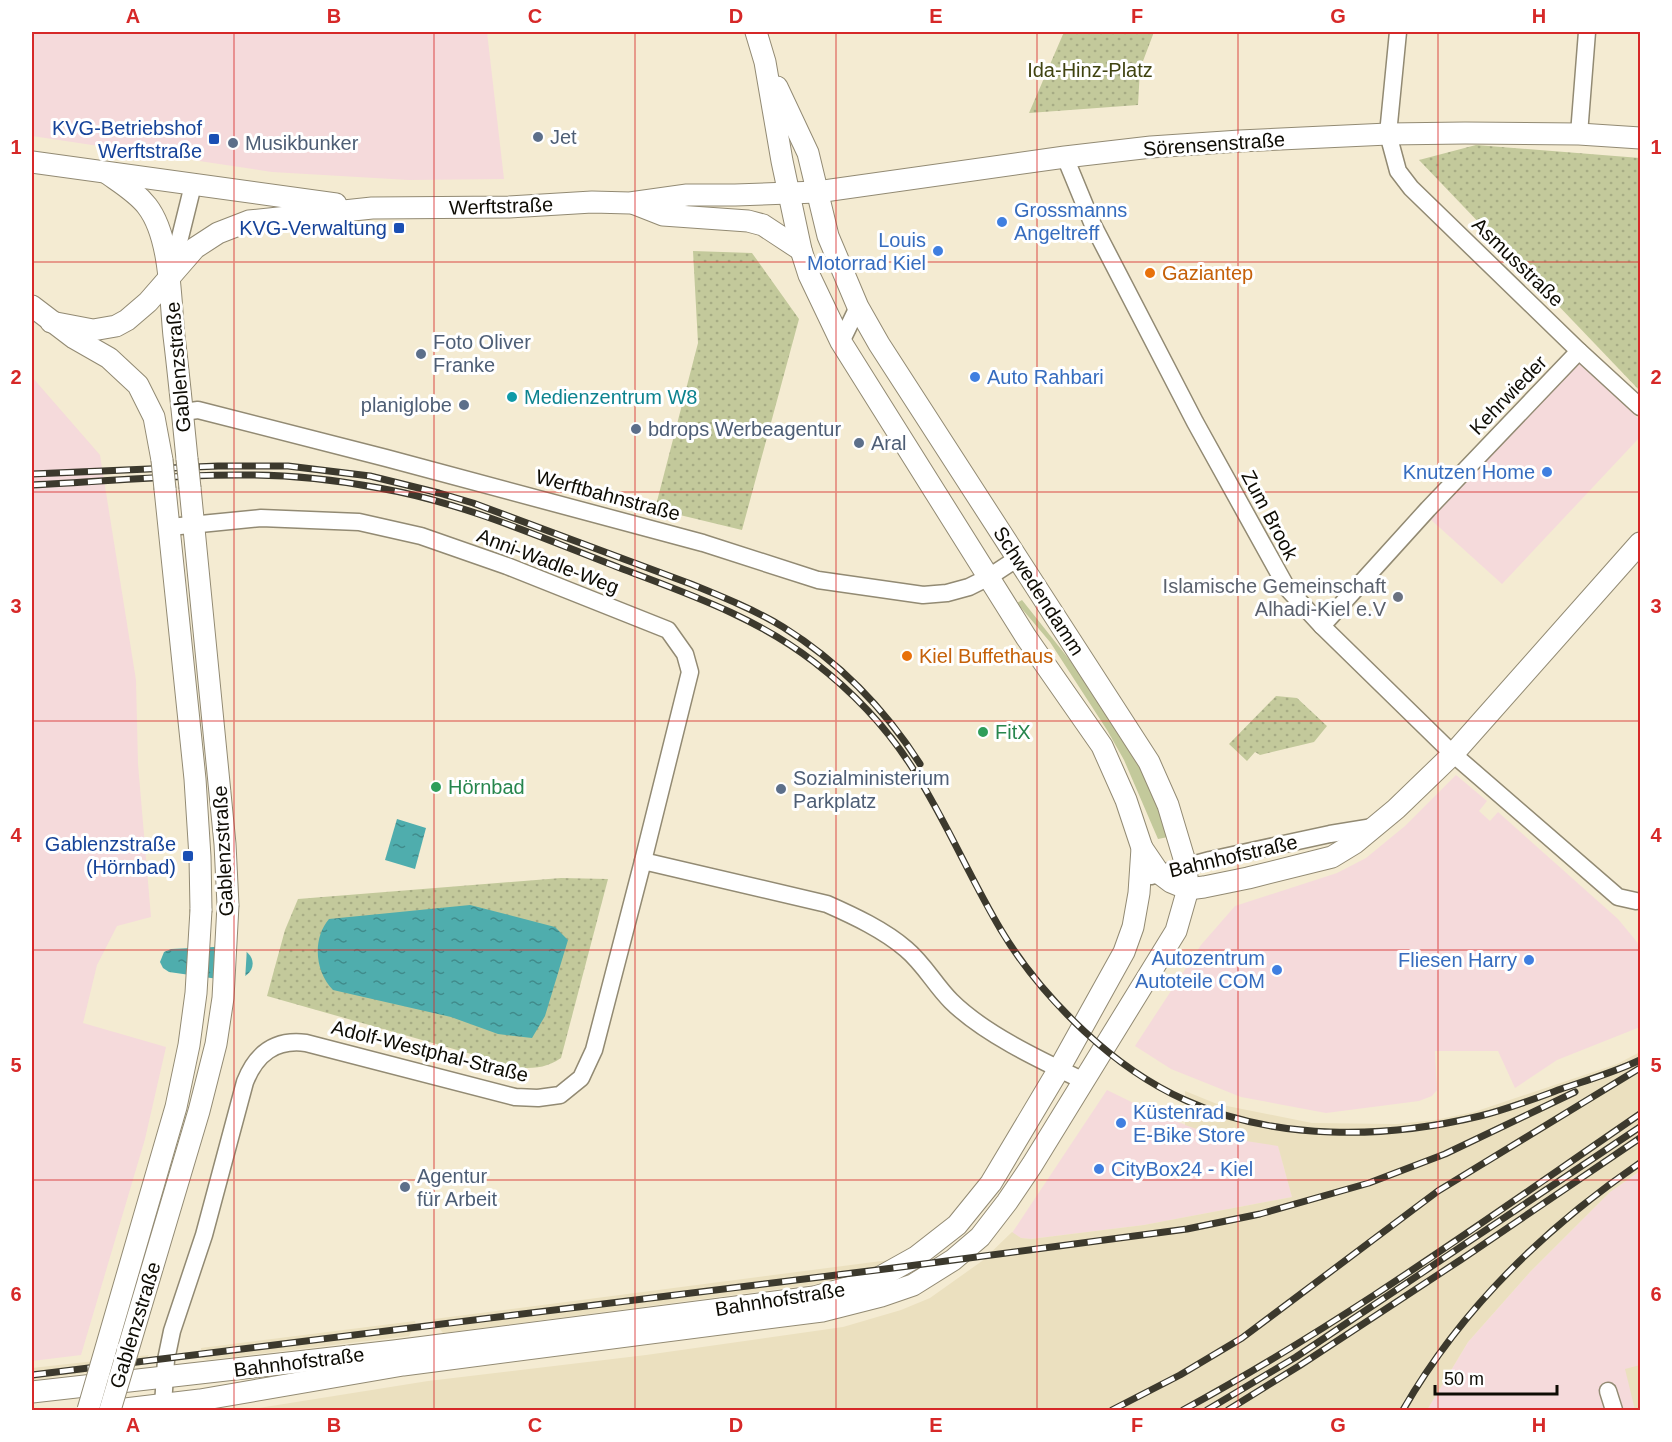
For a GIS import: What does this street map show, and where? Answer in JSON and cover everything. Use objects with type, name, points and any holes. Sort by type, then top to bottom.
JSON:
[{"type":"main road","points":[[756,32],[765,62]]},
{"type":"main road","name":"Schwedendamm","points":[[765,62],[808,153],[828,236],[858,307],[879,344],[1149,762],[1168,804],[1186,865],[1188,889]]},
{"type":"main road","name":"Schwedendamm","points":[[765,62],[790,198],[809,275],[841,342],[1039,655],[1102,746],[1126,800],[1142,849],[1141,885]]},
{"type":"main road","name":"Sörensenstraße","points":[[790,198],[817,192],[1151,147],[1388,134],[1579,134],[1641,138]]},
{"type":"main road","name":"Werftstraße","points":[[32,162],[372,208]]},
{"type":"main road","name":"Werftstraße","points":[[105,172],[132,191],[147,206],[157,224],[170,278]]},
{"type":"main road","name":"Werftstraße","points":[[51,322],[93,330],[116,326],[148,302],[195,248],[218,233],[249,221],[372,208],[630,203],[687,195],[790,198]]},
{"type":"main road","name":"Werftstraße","points":[[748,221],[790,198]]},
{"type":"main road","name":"Werftstraße","points":[[630,203],[663,215],[748,221],[763,225],[801,250]]},
{"type":"main road","name":"Gablenzstraße","points":[[110,1410],[199,1111],[216,1044],[223,998],[228,905],[225,843],[170,278]]},
{"type":"main road","name":"Werftstraße","points":[[32,306],[51,322],[109,358],[138,385],[154,417],[162,460]]},
{"type":"main road","name":"Gablenzstraße","points":[[88,1410],[176,1107],[189,1045],[196,993],[201,910],[200,857],[195,779],[162,460]]},
{"type":"main road","name":"Bahnhofstraße","points":[[117,1410],[163,1405],[403,1365],[822,1311],[913,1285],[954,1260],[980,1237],[1007,1202],[1176,931],[1188,889],[1238,880],[1332,857],[1355,843],[1396,809],[1453,754],[1641,543]]},
{"type":"main road","points":[[1142,849],[1159,873],[1171,882],[1188,889]]},
{"type":"main road","name":"Bahnhofstraße","points":[[32,1392],[372,1354],[814,1297],[873,1281],[916,1257],[957,1225],[991,1184],[1124,952],[1133,927],[1141,885]]},
{"type":"street","points":[[1388,134],[1398,32]]},
{"type":"street","points":[[1579,134],[1587,32]]},
{"type":"street","name":"Asmusstraße","points":[[1388,134],[1398,171],[1411,188],[1579,351],[1641,407]]},
{"type":"street","name":"Zum Brook","points":[[1065,157],[1093,225],[1276,572],[1287,588],[1322,626],[1453,754],[1618,897],[1639,904]]},
{"type":"street","name":"Werftstraße","points":[[170,278],[193,185]]},
{"type":"street","points":[[841,342],[858,307]]},
{"type":"street","name":"Kehrwieder","points":[[1322,626],[1428,509],[1579,351]]},
{"type":"street","name":"Werftbahnstraße","points":[[183,412],[198,410],[386,458],[703,543],[818,580],[923,595],[946,593],[969,587],[1018,558]]},
{"type":"street","name":"Anni-Wadle-Weg","points":[[170,527],[261,518],[359,522],[421,536],[507,566],[668,630],[685,654],[690,672],[643,861]]},
{"type":"street","name":"Bahnhofstraße","points":[[1141,885],[1159,873],[1186,865],[1373,827]]},
{"type":"street","points":[[643,861],[827,904],[845,912],[875,928],[906,949],[951,1001],[985,1028],[1084,1081]]},
{"type":"street","name":"Adolf-Westphal-Straße","points":[[163,1405],[166,1360],[172,1331],[204,1235],[245,1082],[252,1064],[260,1055],[279,1044],[306,1043],[516,1097],[538,1098],[560,1095],[581,1078],[594,1050],[643,861]]},
{"type":"street","points":[[1608,1391],[1614,1410]]},
{"type":"shaded area","points":[[32,32],[487,32],[504,179],[409,180],[272,172],[32,136]]},
{"type":"shaded area","name":"Knutzen Home","points":[[1577,360],[1640,420],[1640,437],[1502,584],[1429,518]]},
{"type":"shaded area","points":[[32,377],[100,455],[136,680],[138,764],[151,917],[117,926],[97,965],[83,1023],[166,1047],[145,1139],[81,1355],[32,1361]]},
{"type":"shaded area","points":[[1456,775],[1487,801],[1479,811],[1490,821],[1498,812],[1618,919],[1637,942],[1640,950],[1640,1027],[1557,1060],[1515,1088],[1498,1051],[1435,1051],[1437,1090],[1432,1096],[1419,1101],[1326,1113],[1241,1097],[1171,1069],[1135,1046],[1201,945],[1235,906],[1337,873],[1366,858],[1405,826]]},
{"type":"shaded area","points":[[1640,1052],[1640,1171],[1610,1192],[1530,1272],[1468,1342],[1427,1410],[246,1410],[428,1381],[646,1355],[843,1327],[901,1310],[930,1298],[982,1261],[1012,1232],[1021,1238],[1031,1239],[1144,1225],[1292,1197],[1278,1146],[1220,1137],[1185,1125],[1185,1091],[1217,1104],[1312,1123],[1397,1124],[1435,1120],[1474,1112],[1617,1064]]},
{"type":"shaded area","points":[[1107,1090],[1158,1115],[1220,1137],[1278,1145],[1292,1197],[1144,1225],[1031,1239],[1021,1238],[1012,1233]]},
{"type":"shaded area","points":[[1640,1171],[1640,1410],[1427,1410],[1468,1342],[1530,1272],[1610,1192]]},
{"type":"shaded area","points":[[897,1259],[878,1270],[826,1283],[443,1333],[434,1321],[434,1319]]},
{"type":"shaded area","points":[[415,1321],[417,1331],[411,1332],[409,1336],[207,1360],[202,1358],[201,1348]]},
{"type":"shaded area","points":[[149,1355],[139,1366],[32,1380],[32,1368]]},
{"type":"shaded area","points":[[1640,1365],[1640,1410],[1635,1410],[1625,1369]]},
{"type":"green space","name":"Ida-Hinz-Platz","points":[[1064,32],[1154,32],[1140,69],[1138,105],[1029,113]]},
{"type":"green space","points":[[1476,145],[1640,158],[1640,391],[1419,160]]},
{"type":"green space","points":[[693,251],[752,253],[799,319],[742,530],[655,509],[698,343]]},
{"type":"green space","points":[[1022,600],[1072,663],[1145,776],[1155,796],[1168,837],[1158,839],[1124,760],[1107,730],[1050,642],[1017,603]]},
{"type":"green space","points":[[1276,696],[1297,698],[1327,726],[1314,742],[1260,755],[1255,752],[1247,761],[1229,744]]},
{"type":"green space","points":[[561,878],[608,879],[561,1058],[552,1063],[521,1068],[267,996],[285,930],[298,899]]},
{"type":"water","points":[[397,819],[426,828],[415,869],[385,860]]},
{"type":"water","points":[[470,905],[555,927],[568,940],[545,1016],[532,1038],[498,1034],[451,1017],[333,990],[322,974],[318,946],[320,936],[329,919]]},
{"type":"water","points":[[235,946],[249,954],[253,965],[247,975],[232,981],[169,972],[160,962],[164,952],[171,949]]},
{"type":"pier","points":[[235,943],[247,947],[245,981],[233,984],[213,981],[216,944]]},
{"type":"railway","points":[[32,474],[218,466],[288,466],[370,476],[473,503],[691,584],[750,609],[783,627],[842,671],[892,724],[920,764]]},
{"type":"railway","points":[[32,485],[248,475],[314,479],[379,488],[441,502],[501,522],[696,597],[745,619],[792,646],[814,662],[843,686],[882,727],[905,756],[927,791],[1010,944],[1028,970],[1061,1008],[1095,1041],[1132,1070],[1185,1100],[1220,1113],[1256,1123],[1293,1129],[1331,1132],[1406,1129],[1444,1124],[1501,1110],[1640,1060]]},
{"type":"railway","points":[[1112,1410],[1180,1375],[1242,1338],[1438,1191],[1640,1068]]},
{"type":"railway","points":[[32,1375],[901,1267],[1187,1229],[1260,1214],[1369,1183],[1445,1154],[1575,1092]]},
{"type":"railway","points":[[1183,1410],[1301,1342],[1472,1230],[1640,1114]]},
{"type":"railway","points":[[1207,1410],[1296,1357],[1640,1127]]},
{"type":"railway","points":[[1228,1410],[1462,1259],[1640,1138]]},
{"type":"railway","points":[[1403,1410],[1451,1338],[1508,1273],[1571,1215],[1640,1163]]},
{"type":"place","name":"Jet","points":[[538,137]]},
{"type":"place","name":"KVG-Betriebshof Werftstraße","points":[[214,139]]},
{"type":"place","name":"Musikbunker","points":[[233,143]]},
{"type":"place","name":"Grossmanns Angeltreff","points":[[1002,222]]},
{"type":"place","name":"KVG-Verwaltung","points":[[399,228]]},
{"type":"place","name":"Louis Motorrad Kiel","points":[[938,251]]},
{"type":"place","name":"Gaziantep","points":[[1150,273]]},
{"type":"place","name":"Foto Oliver Franke","points":[[421,354]]},
{"type":"place","name":"Auto Rahbari","points":[[975,377]]},
{"type":"place","name":"Medienzentrum W8","points":[[512,397]]},
{"type":"place","name":"planiglobe","points":[[464,405]]},
{"type":"place","name":"bdrops Werbeagentur","points":[[636,429]]},
{"type":"place","name":"Aral","points":[[859,443]]},
{"type":"place","name":"Knutzen Home","points":[[1547,472]]},
{"type":"place","name":"Islamische Gemeinschaft Alhadi-Kiel e.V","points":[[1398,597]]},
{"type":"place","name":"Kiel Buffethaus","points":[[907,656]]},
{"type":"place","name":"FitX","points":[[983,732]]},
{"type":"place","name":"Hörnbad","points":[[436,787]]},
{"type":"place","name":"Sozialministerium Parkplatz","points":[[781,789]]},
{"type":"place","name":"Gablenzstraße (Hörnbad)","points":[[188,856]]},
{"type":"place","name":"Fliesen Harry","points":[[1529,960]]},
{"type":"place","name":"Autozentrum Autoteile COM","points":[[1277,970]]},
{"type":"place","name":"Küstenrad E-Bike Store","points":[[1121,1123]]},
{"type":"place","name":"CityBox24 - Kiel","points":[[1099,1169]]},
{"type":"place","name":"Agentur für Arbeit","points":[[405,1187]]}]
